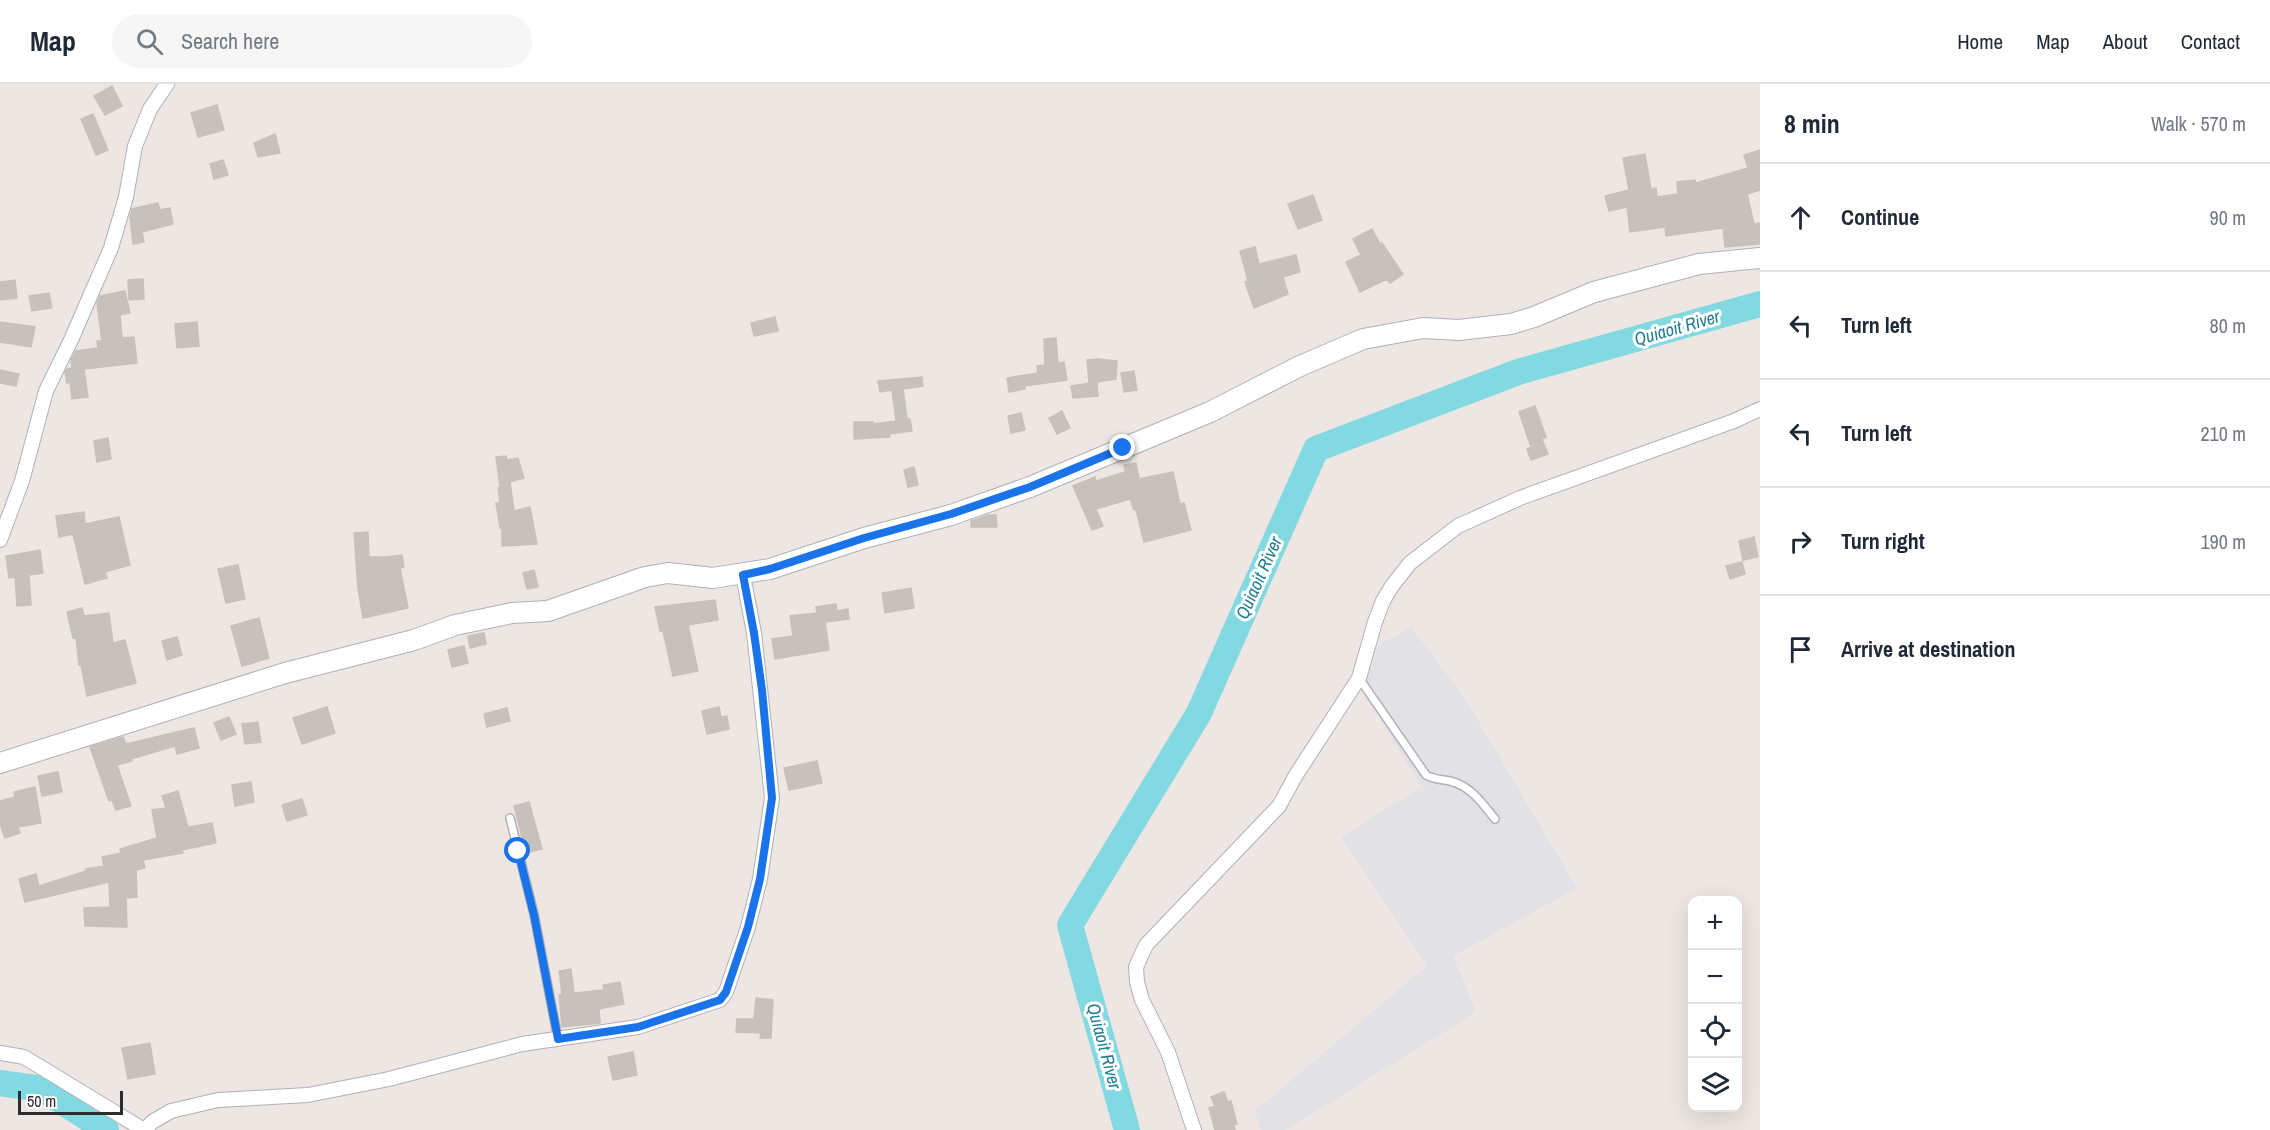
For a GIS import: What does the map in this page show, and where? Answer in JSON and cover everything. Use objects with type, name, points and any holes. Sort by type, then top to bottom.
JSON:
[{"type":"street","points":[[0,540],[22,481],[46,391],[111,248],[126,197],[135,146],[150,109],[167,84]]},
{"type":"street","points":[[0,763],[285,673],[414,640],[455,625],[512,613],[548,611],[645,577],[668,573],[713,578],[770,569],[864,538],[951,514],[1030,487],[1210,412],[1300,366],[1363,339],[1424,328],[1459,330],[1511,324],[1594,292],[1646,278],[1699,264],[1760,258]]},
{"type":"street","points":[[1194,1130],[1168,1052],[1142,1000],[1136,967],[1146,945],[1279,806],[1296,775],[1359,678],[1375,622],[1392,586],[1410,563],[1458,526],[1520,498],[1714,428],[1760,409]]},
{"type":"street","points":[[0,1053],[24,1056],[145,1130],[152,1122],[171,1112],[218,1100],[308,1095],[389,1079],[522,1044],[638,1027],[720,1000],[726,992],[748,927],[760,879],[772,798],[757,656],[743,575]]},
{"type":"lane","points":[[1359,678],[1426,775],[1434,780],[1449,781],[1464,786],[1479,798],[1495,819]]},
{"type":"lane","points":[[510,818],[534,915],[558,1039]]},
{"type":"shaded area","points":[[1411,627],[1465,699],[1577,888],[1453,956],[1476,1012],[1286,1130],[1261,1130],[1255,1111],[1427,966],[1341,837],[1422,787],[1362,691],[1379,645]]},
{"type":"building","points":[[112,86],[122,106],[105,115],[94,96]]},
{"type":"building","points":[[217,105],[224,130],[198,137],[191,113]]},
{"type":"building","points":[[93,114],[108,150],[96,155],[81,119]]},
{"type":"building","points":[[275,134],[280,153],[258,157],[254,143]]},
{"type":"building","points":[[1760,150],[1760,190],[1747,194],[1754,224],[1760,223],[1760,244],[1725,247],[1723,228],[1666,236],[1665,227],[1630,232],[1627,207],[1609,211],[1605,196],[1629,190],[1623,158],[1645,154],[1651,189],[1656,188],[1657,197],[1678,194],[1677,182],[1695,180],[1696,183],[1748,168],[1744,155]]},
{"type":"building","points":[[223,160],[228,175],[214,179],[210,164]]},
{"type":"building","points":[[1313,195],[1322,220],[1298,229],[1288,204]]},
{"type":"building","points":[[158,203],[160,210],[170,208],[173,224],[142,232],[144,242],[133,244],[130,217],[132,209]]},
{"type":"building","points":[[1372,229],[1380,244],[1382,243],[1403,274],[1390,283],[1387,279],[1360,292],[1346,262],[1361,255],[1353,239]]},
{"type":"building","points":[[1255,247],[1259,264],[1296,255],[1300,272],[1283,277],[1288,294],[1254,308],[1245,282],[1248,281],[1240,251]]},
{"type":"building","points":[[143,279],[144,299],[129,300],[128,280]]},
{"type":"building","points":[[15,280],[17,298],[0,300],[0,282]]},
{"type":"building","points":[[125,291],[130,313],[120,315],[122,338],[134,337],[137,363],[84,369],[88,397],[72,399],[70,382],[67,383],[65,372],[72,368],[71,360],[76,351],[98,348],[97,341],[102,341],[97,303],[100,296]]},
{"type":"building","points":[[49,293],[52,308],[32,311],[29,296]]},
{"type":"building","points":[[775,317],[778,331],[754,336],[751,323]]},
{"type":"building","points":[[0,322],[35,327],[31,347],[0,342]]},
{"type":"building","points":[[197,322],[199,346],[177,348],[175,324]]},
{"type":"building","points":[[1056,338],[1058,363],[1064,362],[1067,380],[1024,386],[1025,389],[1009,392],[1007,378],[1038,373],[1037,366],[1045,365],[1044,339]]},
{"type":"building","points":[[1087,360],[1117,361],[1116,379],[1097,382],[1098,396],[1073,398],[1071,386],[1096,382],[1089,382]]},
{"type":"building","points":[[0,370],[19,374],[16,386],[0,383]]},
{"type":"building","points":[[1134,371],[1137,390],[1124,392],[1121,373]]},
{"type":"building","points":[[922,377],[923,386],[903,389],[907,419],[910,419],[912,431],[889,434],[890,437],[854,439],[854,422],[873,422],[873,424],[896,421],[892,390],[880,392],[878,381]]},
{"type":"building","points":[[1535,406],[1546,437],[1542,439],[1548,454],[1531,460],[1527,449],[1531,447],[1519,412]]},
{"type":"building","points":[[1062,411],[1070,428],[1057,434],[1049,418]]},
{"type":"building","points":[[1021,413],[1025,430],[1011,433],[1008,416]]},
{"type":"building","points":[[108,438],[111,459],[97,462],[94,441]]},
{"type":"building","points":[[506,456],[507,460],[518,458],[524,478],[510,482],[514,511],[530,507],[537,544],[502,546],[502,528],[500,528],[496,503],[500,503],[498,488],[500,488],[496,457]]},
{"type":"building","points":[[1136,463],[1139,479],[1173,472],[1180,504],[1184,503],[1191,530],[1144,542],[1136,510],[1130,499],[1096,509],[1103,526],[1092,530],[1073,486],[1095,477],[1096,481],[1125,472],[1124,465]]},
{"type":"building","points":[[914,467],[918,485],[908,487],[904,470]]},
{"type":"building","points":[[84,512],[85,524],[119,517],[130,565],[105,572],[107,578],[85,584],[73,534],[59,537],[56,516]]},
{"type":"building","points":[[988,515],[996,515],[997,527],[971,527],[971,521]]},
{"type":"building","points":[[368,532],[369,557],[402,555],[404,567],[400,568],[408,608],[363,618],[358,589],[354,533]]},
{"type":"building","points":[[1754,537],[1758,557],[1743,560],[1739,541]]},
{"type":"building","points":[[40,550],[43,573],[29,575],[31,605],[17,606],[15,577],[9,578],[6,556]]},
{"type":"building","points":[[1742,562],[1745,574],[1730,579],[1726,566]]},
{"type":"building","points":[[238,565],[245,599],[226,603],[218,569]]},
{"type":"building","points":[[534,570],[538,587],[527,589],[523,573]]},
{"type":"building","points":[[911,588],[914,608],[885,613],[882,593]]},
{"type":"building","points":[[715,600],[718,620],[688,625],[698,671],[673,676],[655,607]]},
{"type":"building","points":[[836,604],[837,611],[848,609],[849,619],[825,622],[829,650],[775,659],[772,639],[793,636],[790,616],[817,613],[816,607]]},
{"type":"building","points":[[82,608],[84,616],[109,613],[113,643],[125,640],[136,683],[87,696],[81,665],[79,665],[76,637],[73,638],[67,612]]},
{"type":"building","points":[[259,618],[269,658],[242,666],[231,626]]},
{"type":"building","points":[[484,633],[486,644],[470,648],[468,636]]},
{"type":"building","points":[[177,637],[182,655],[167,660],[162,641]]},
{"type":"building","points":[[464,646],[468,663],[452,667],[448,650]]},
{"type":"building","points":[[327,707],[335,733],[302,744],[293,718]]},
{"type":"building","points":[[719,707],[721,717],[727,716],[729,729],[707,734],[702,711]]},
{"type":"building","points":[[507,708],[510,721],[487,727],[484,714]]},
{"type":"building","points":[[229,717],[236,734],[221,740],[214,723]]},
{"type":"building","points":[[258,722],[261,742],[245,744],[242,724]]},
{"type":"building","points":[[194,728],[199,748],[177,754],[175,746],[117,765],[131,806],[116,810],[112,800],[109,801],[90,747],[123,737],[126,744]]},
{"type":"building","points":[[817,761],[822,783],[789,790],[784,768]]},
{"type":"building","points":[[58,772],[62,792],[42,796],[38,776]]},
{"type":"building","points":[[251,782],[254,802],[235,806],[232,785]]},
{"type":"building","points":[[35,787],[41,823],[18,827],[20,833],[5,838],[0,824],[0,801],[15,797],[14,792]]},
{"type":"building","points":[[178,791],[188,827],[212,823],[216,843],[182,850],[183,853],[143,860],[145,868],[136,870],[137,897],[126,898],[127,927],[85,926],[84,908],[110,907],[109,882],[25,902],[19,879],[36,874],[39,886],[86,871],[86,869],[104,866],[102,857],[121,853],[120,849],[157,838],[152,810],[166,808],[162,796]]},
{"type":"building","points":[[302,799],[307,815],[287,821],[282,805]]},
{"type":"building","points":[[529,802],[542,849],[526,853],[514,806]]},
{"type":"building","points":[[571,969],[574,993],[604,990],[603,985],[620,982],[624,1004],[599,1009],[600,1023],[562,1027],[559,971]]},
{"type":"building","points":[[756,998],[773,1000],[771,1038],[760,1038],[761,1033],[736,1032],[737,1019],[754,1019]]},
{"type":"building","points":[[150,1043],[155,1074],[128,1079],[122,1048]]},
{"type":"building","points":[[633,1052],[637,1075],[613,1080],[608,1057]]},
{"type":"building","points":[[1224,1092],[1228,1102],[1231,1101],[1237,1124],[1234,1125],[1235,1130],[1215,1130],[1209,1108],[1215,1106],[1211,1097]]},
{"type":"waterway","name":"Quiaoit River","points":[[1127,1130],[1070,925],[1199,713],[1316,449],[1518,372],[1760,304]]},
{"type":"waterway","name":"Quiaoit River","points":[[0,1083],[43,1089],[106,1130]]},
{"type":"route","points":[[518,851],[534,915],[558,1039],[638,1027],[720,1000],[726,992],[748,927],[760,879],[772,798],[762,690],[743,575],[770,569],[864,538],[951,514],[1030,487],[1123,448]]}]
